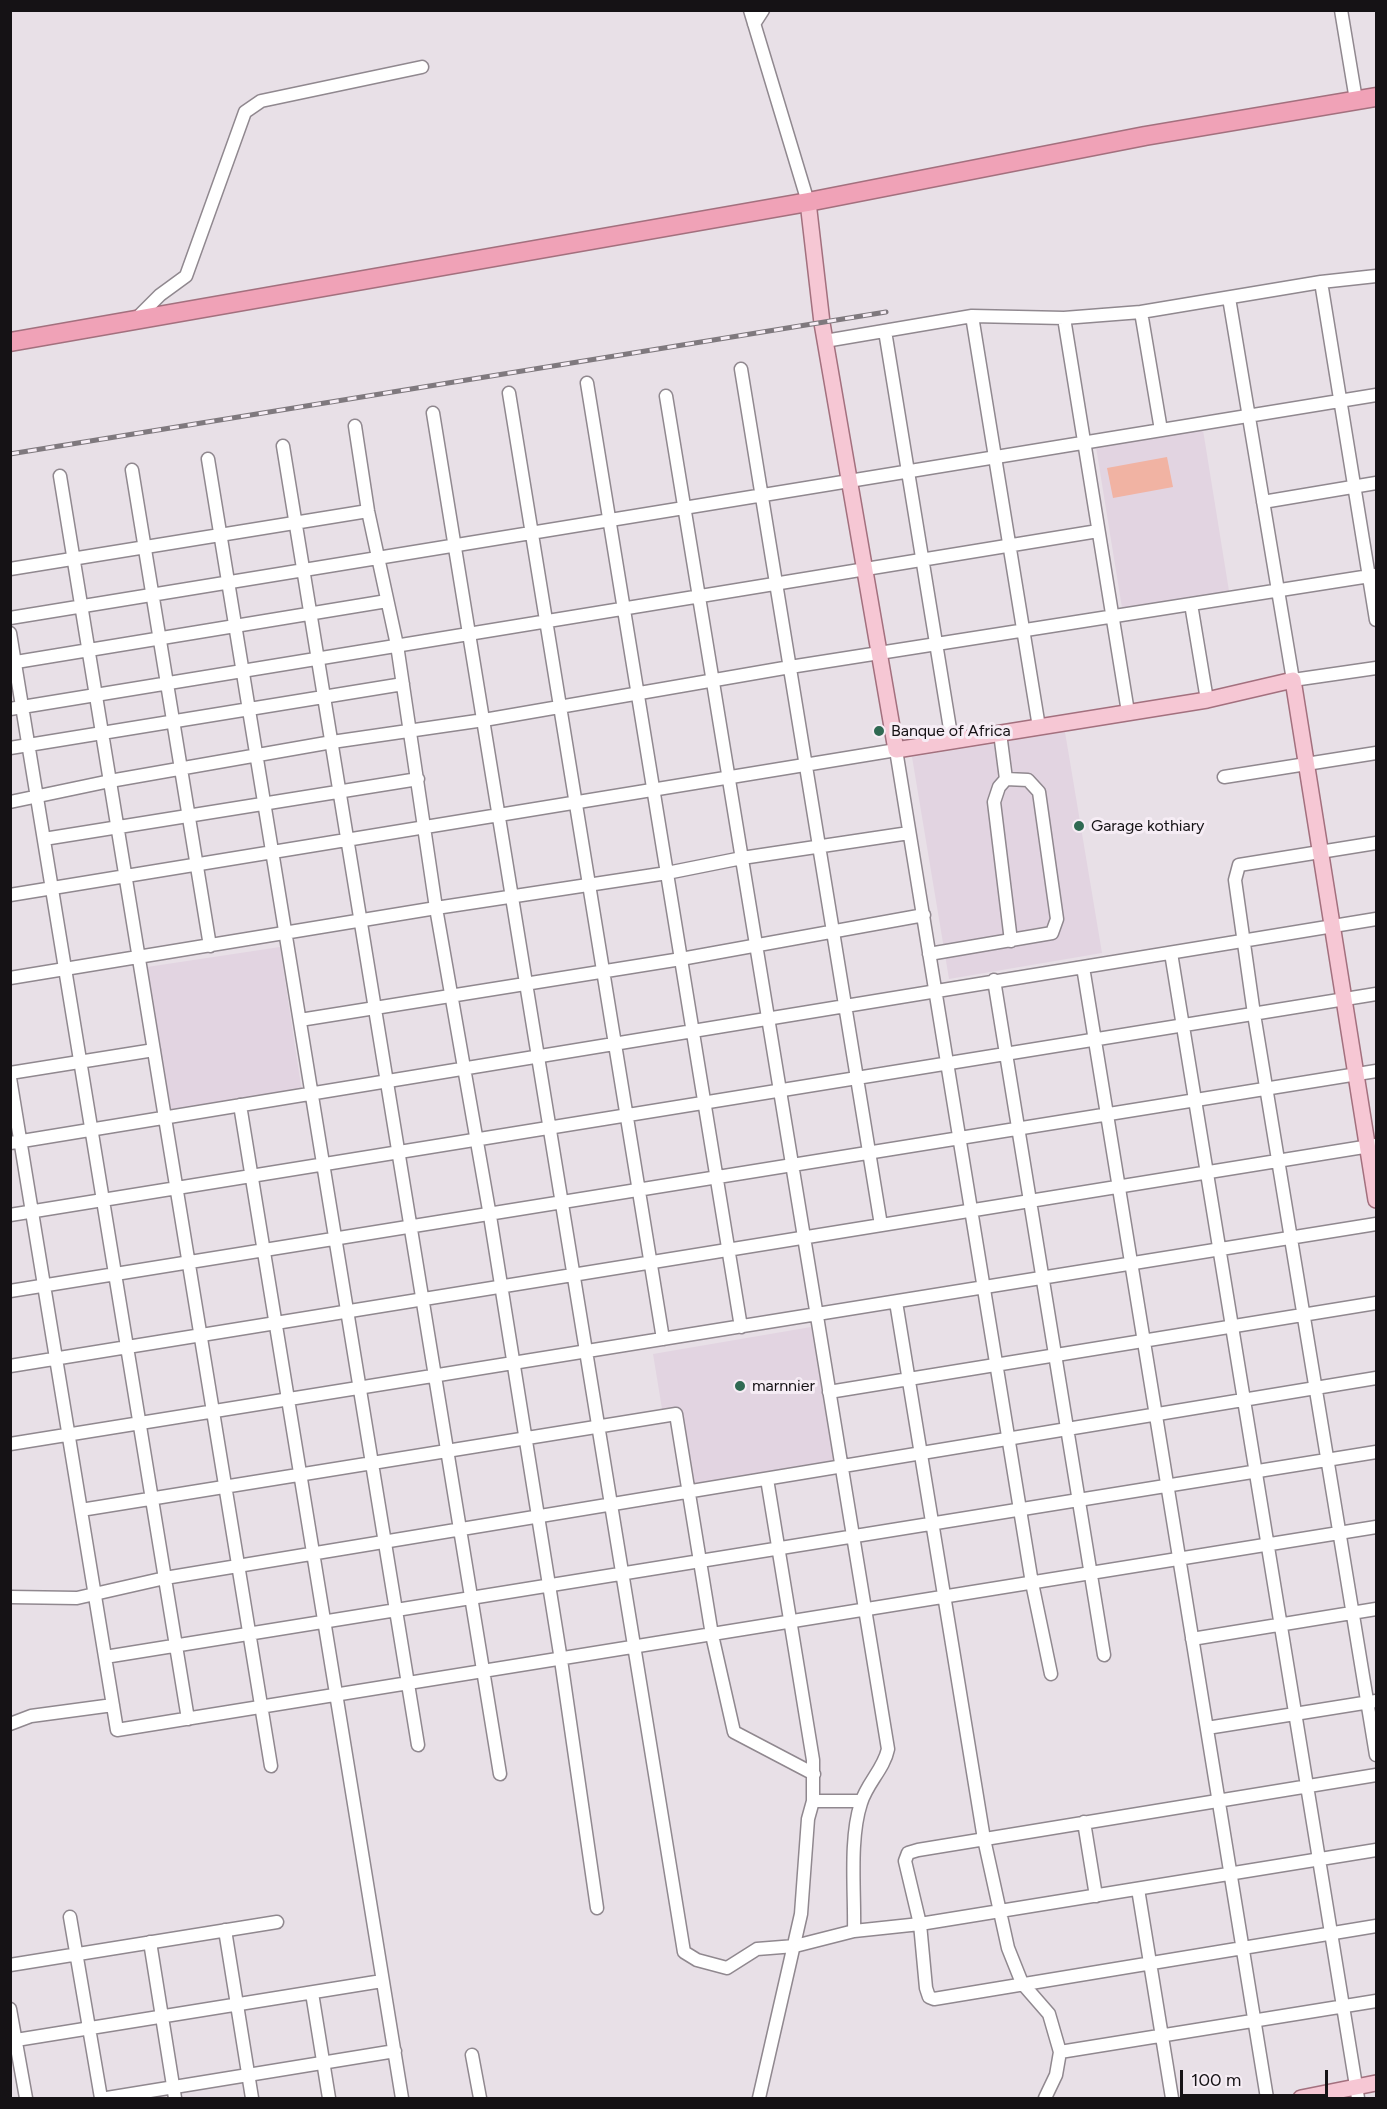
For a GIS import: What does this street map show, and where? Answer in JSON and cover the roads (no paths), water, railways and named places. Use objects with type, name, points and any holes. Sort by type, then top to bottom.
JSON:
[{"type":"highway","points":[[10,342],[808,202],[1145,136],[1377,97]]},
{"type":"main road","points":[[808,202],[825,341],[896,750],[1207,700],[1293,680],[1356,1074],[1372,1146],[1377,1200]]},
{"type":"main road","points":[[1301,2098],[1357,2092],[1377,2083]]},
{"type":"street","points":[[750,10],[808,202]]},
{"type":"street","points":[[754,24],[763,10]]},
{"type":"street","points":[[1341,10],[1356,100]]},
{"type":"street","points":[[135,320],[160,295],[186,276],[245,112],[252,105],[261,101],[422,67]]},
{"type":"street","points":[[825,341],[972,316],[1064,318],[1141,312],[1321,282],[1377,276]]},
{"type":"street","points":[[1321,282],[1355,487],[1373,576],[1377,620]]},
{"type":"street","points":[[1229,298],[1293,680],[1377,668]]},
{"type":"street","points":[[1141,312],[1161,430]]},
{"type":"street","points":[[972,316],[1039,727]]},
{"type":"street","points":[[1064,318],[1128,712]]},
{"type":"street","points":[[885,331],[952,741]]},
{"type":"street","points":[[741,369],[881,1225]]},
{"type":"street","points":[[587,383],[741,1327]]},
{"type":"street","points":[[508,393],[663,1339]]},
{"type":"street","points":[[10,618],[1377,395]]},
{"type":"street","points":[[666,396],[888,1749],[886,1757],[861,1801],[856,1828],[854,1932]]},
{"type":"street","points":[[433,413],[684,1952],[697,1960],[727,1968],[751,1950],[795,1946],[854,1932],[920,1924],[1377,1850]]},
{"type":"street","points":[[355,426],[368,511],[380,556],[397,645],[426,827],[436,908],[466,1068],[561,1660],[597,1908]]},
{"type":"street","points":[[283,446],[500,1774]]},
{"type":"street","points":[[208,459],[417,1745]]},
{"type":"street","points":[[132,470],[210,946]]},
{"type":"street","points":[[60,476],[271,1766]]},
{"type":"street","points":[[1263,502],[1377,483]]},
{"type":"street","points":[[10,569],[368,511]]},
{"type":"street","points":[[17,708],[469,634],[546,619],[777,584],[923,557],[1098,531]]},
{"type":"street","points":[[10,802],[38,798],[110,781],[332,742],[484,720],[790,667],[937,646],[1278,589],[1373,576]]},
{"type":"street","points":[[13,663],[387,601]]},
{"type":"street","points":[[1191,604],[1207,700]]},
{"type":"street","points":[[10,633],[17,708],[29,745],[38,798],[188,1719]]},
{"type":"street","points":[[10,748],[403,684]]},
{"type":"street","points":[[999,733],[1006,779],[999,787],[994,802],[1011,941]]},
{"type":"street","points":[[10,895],[896,750],[1032,1583],[1051,1674]]},
{"type":"street","points":[[1224,777],[1377,753]]},
{"type":"street","points":[[44,839],[418,779]]},
{"type":"street","points":[[929,954],[1052,933],[1057,920],[1038,792],[1028,780],[1006,779]]},
{"type":"street","points":[[10,978],[436,908],[667,873],[742,858],[909,833]]},
{"type":"street","points":[[1377,843],[1239,865],[1235,880],[1266,1089],[1353,1613],[1372,1702],[1377,1755]]},
{"type":"street","points":[[300,1020],[681,959],[924,915]]},
{"type":"street","points":[[16,1142],[1377,919]]},
{"type":"street","points":[[1171,953],[1357,2092]]},
{"type":"street","points":[[1083,967],[1267,2098]]},
{"type":"street","points":[[994,980],[1104,1655]]},
{"type":"street","points":[[10,1215],[1377,994]]},
{"type":"street","points":[[10,1073],[154,1050]]},
{"type":"street","points":[[10,1292],[1377,1071]]},
{"type":"street","points":[[10,1078],[16,1142],[32,1211],[45,1286],[117,1731],[1377,1527]]},
{"type":"street","points":[[240,1105],[402,2098]]},
{"type":"street","points":[[10,1366],[1372,1146]]},
{"type":"street","points":[[10,1444],[1377,1224]]},
{"type":"street","points":[[896,1302],[984,1839],[998,1911],[1008,1948],[1022,1983],[1049,2014],[1060,2052],[1056,2074],[1045,2098]]},
{"type":"street","points":[[829,1392],[1377,1303]]},
{"type":"street","points":[[10,1597],[77,1598],[165,1578],[1377,1378]]},
{"type":"street","points":[[81,1510],[676,1414],[712,1635],[734,1732],[814,1773]]},
{"type":"street","points":[[105,1657],[1377,1452]]},
{"type":"street","points":[[759,2098],[795,1946],[804,1884],[814,1773],[767,1479]]},
{"type":"street","points":[[1192,1638],[1377,1609]]},
{"type":"street","points":[[1207,1728],[1372,1702]]},
{"type":"street","points":[[10,1724],[31,1716],[113,1705]]},
{"type":"street","points":[[1377,1775],[984,1839],[908,1854],[905,1861],[920,1924],[929,1998],[941,1999],[1022,1983],[1377,1926]]},
{"type":"street","points":[[813,1801],[861,1801]]},
{"type":"street","points":[[1084,1822],[1096,1896]]},
{"type":"street","points":[[1138,1889],[1172,2098]]},
{"type":"street","points":[[70,1917],[101,2098]]},
{"type":"street","points":[[10,1965],[277,1922]]},
{"type":"street","points":[[225,1930],[252,2098]]},
{"type":"street","points":[[150,1942],[174,2093]]},
{"type":"street","points":[[13,2041],[382,1981]]},
{"type":"street","points":[[312,1993],[329,2098]]},
{"type":"street","points":[[1060,2052],[1377,2001]]},
{"type":"street","points":[[10,2009],[13,2041],[26,2098]]},
{"type":"street","points":[[107,2098],[174,2093],[249,2075],[394,2050]]},
{"type":"street","points":[[472,2055],[480,2098]]},
{"type":"railway","points":[[10,454],[886,312]]},
{"type":"place","name":"Banque of Africa","points":[[879,731]]},
{"type":"place","name":"Garage kothiary","points":[[1079,826]]},
{"type":"place","name":"marnnier","points":[[740,1386]]}]
